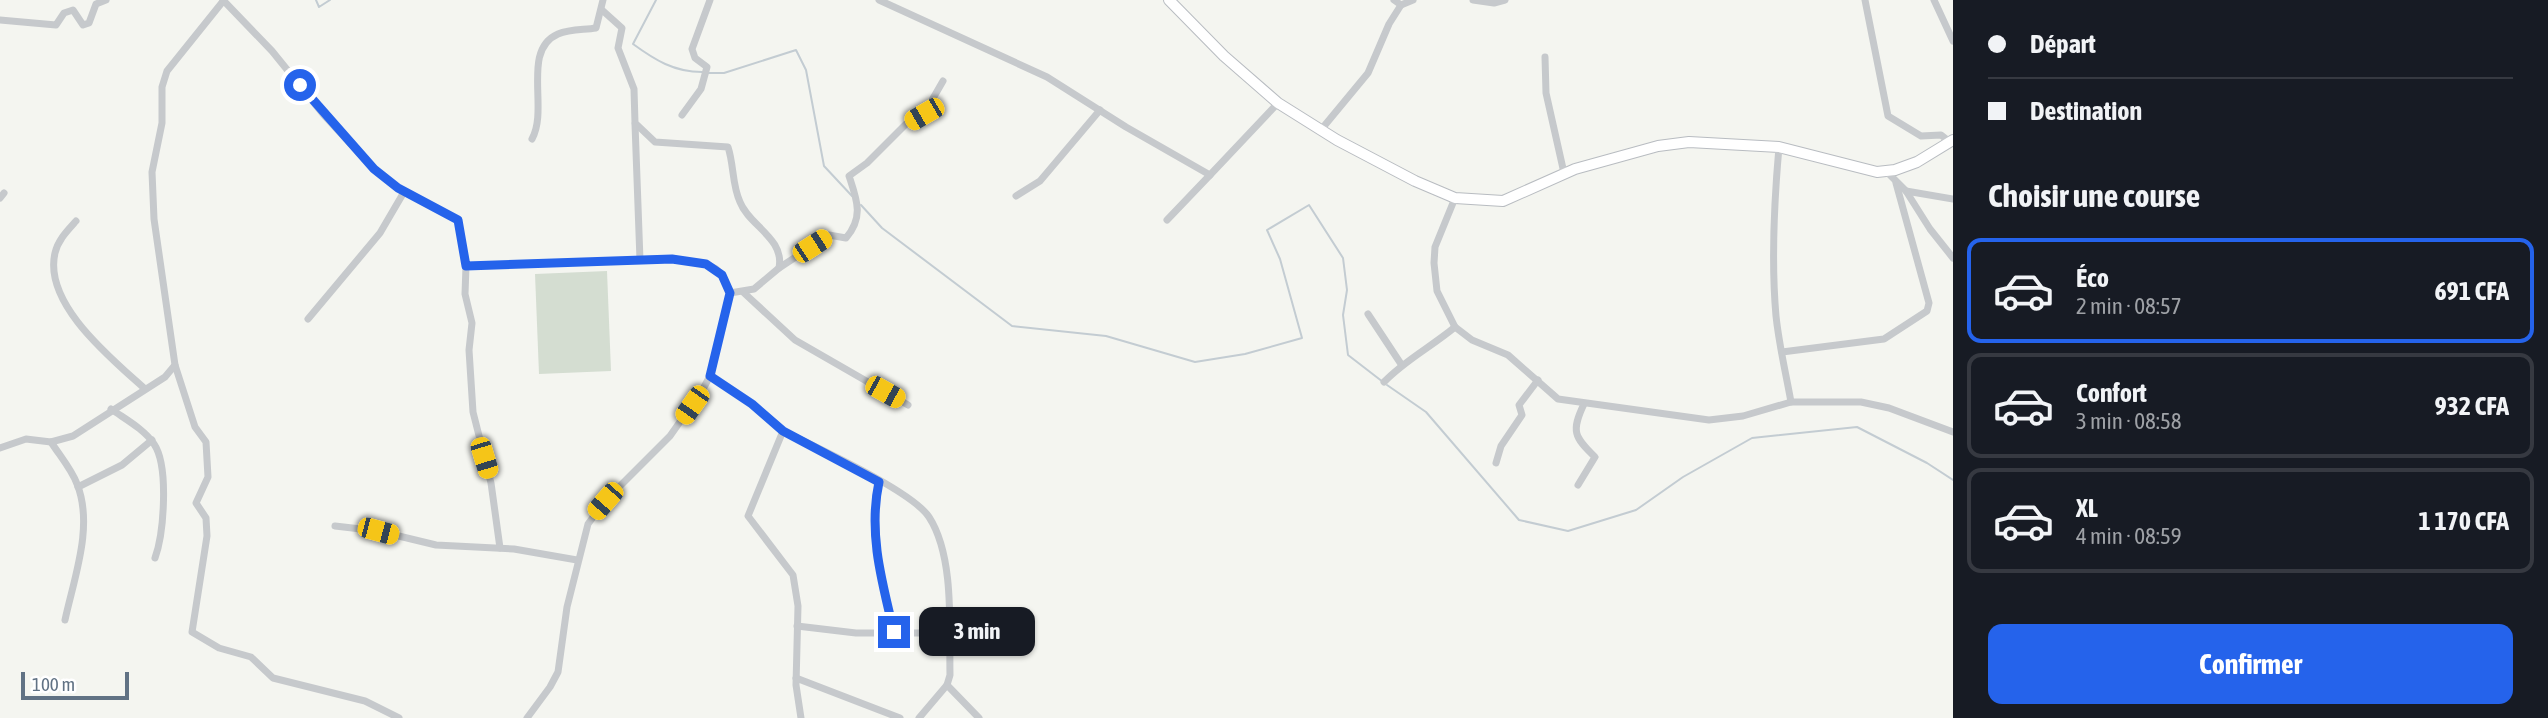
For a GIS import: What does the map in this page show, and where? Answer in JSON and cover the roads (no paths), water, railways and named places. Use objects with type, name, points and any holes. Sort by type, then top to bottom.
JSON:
[{"type":"street","points":[[0,20],[56,25],[64,13],[73,10],[83,25],[89,23],[96,4],[106,0]]},
{"type":"street","points":[[399,718],[365,701],[273,678],[251,657],[219,648],[192,632],[206,537],[205,518],[196,503],[208,477],[206,442],[195,427],[175,365],[153,219],[152,172],[162,123],[162,87],[167,71],[224,0],[374,169],[404,192],[458,220],[466,266],[465,294],[472,323],[469,350],[473,412],[491,483],[500,548]]},
{"type":"street","points":[[532,138],[539,122],[538,65],[544,46],[549,39],[565,32],[596,28],[603,0]]},
{"type":"street","points":[[681,116],[706,79],[708,67],[695,58],[692,49],[710,0]]},
{"type":"street","points":[[879,0],[1032,70],[1210,175]]},
{"type":"street","points":[[1169,0],[1224,56],[1279,103],[1320,131],[1415,181],[1455,198],[1503,201],[1564,173],[1624,154],[1689,142],[1779,147],[1877,172],[1887,172],[1917,162],[1951,141],[1941,135],[1921,136],[1888,116],[1865,0]]},
{"type":"street","points":[[1320,131],[1368,72],[1398,3],[1413,0]]},
{"type":"street","points":[[1473,0],[1494,3],[1506,0]]},
{"type":"street","points":[[1934,0],[1953,41]]},
{"type":"street","points":[[602,10],[622,28],[618,48],[634,89],[640,260]]},
{"type":"street","points":[[1545,57],[1546,93],[1564,173]]},
{"type":"street","points":[[730,293],[743,292],[760,285],[779,268],[829,235],[846,238],[856,227],[860,207],[849,176],[867,163],[906,124],[924,114],[943,81]]},
{"type":"street","points":[[1167,220],[1279,103]]},
{"type":"street","points":[[1016,196],[1040,181],[1100,110]]},
{"type":"street","points":[[635,123],[654,142],[728,147],[740,204],[771,238],[779,268]]},
{"type":"street","points":[[1779,147],[1774,278],[1782,352],[1791,402]]},
{"type":"street","points":[[1887,172],[1906,191],[1930,229],[1953,258]]},
{"type":"street","points":[[1782,352],[1884,339],[1927,310],[1929,303],[1896,183]]},
{"type":"street","points":[[1906,191],[1953,199]]},
{"type":"street","points":[[308,319],[380,233],[404,192]]},
{"type":"street","points":[[1455,198],[1435,247],[1434,263],[1437,291],[1455,327],[1472,340],[1508,355],[1558,399],[1709,420],[1743,416],[1791,402],[1861,402],[1889,408],[1953,432]]},
{"type":"street","points":[[76,221],[54,254],[54,271],[59,290],[87,333],[145,389]]},
{"type":"street","points":[[466,266],[672,259],[706,264],[722,275],[730,293],[710,376],[670,436],[596,512],[588,524],[567,607],[558,672],[527,718]]},
{"type":"street","points":[[743,292],[795,340],[908,405]]},
{"type":"street","points":[[1368,314],[1401,364]]},
{"type":"street","points":[[1384,382],[1401,364],[1430,348],[1455,327]]},
{"type":"street","points":[[0,448],[26,439],[51,442],[73,436],[111,409],[165,377],[175,365]]},
{"type":"street","points":[[710,376],[752,404],[783,431],[919,505],[932,522],[948,589],[950,675],[947,685],[919,718]]},
{"type":"street","points":[[1496,463],[1501,446],[1522,415],[1519,405],[1538,380]]},
{"type":"street","points":[[1578,485],[1595,457],[1582,445],[1576,434],[1576,421],[1584,404]]},
{"type":"street","points":[[111,409],[152,440],[159,456],[162,471],[162,534],[155,558]]},
{"type":"street","points":[[783,431],[748,516],[791,571],[798,606],[796,678],[801,718]]},
{"type":"street","points":[[78,487],[113,471],[152,440]]},
{"type":"street","points":[[51,442],[78,487],[83,505],[82,536],[65,620]]},
{"type":"street","points":[[879,482],[874,505],[875,546],[894,632]]},
{"type":"street","points":[[335,526],[378,531],[436,545],[500,548],[578,560]]},
{"type":"street","points":[[797,626],[848,632],[949,633]]},
{"type":"street","points":[[796,678],[901,718]]},
{"type":"street","points":[[947,685],[979,718]]},
{"type":"waterway","points":[[316,0],[319,7],[330,0]]},
{"type":"waterway","points":[[656,0],[633,44],[665,64],[682,70],[702,72]]},
{"type":"waterway","points":[[707,73],[724,73],[796,50],[806,70],[824,166],[852,196]]},
{"type":"waterway","points":[[861,205],[882,228],[1012,326],[1106,336],[1195,362],[1245,354],[1302,338],[1280,259],[1267,230],[1309,205],[1343,258],[1347,290],[1343,315],[1348,355],[1383,382]]},
{"type":"waterway","points":[[1387,385],[1426,412],[1519,520],[1568,531],[1636,510],[1683,477],[1752,438],[1857,427],[1927,463],[1953,480]]}]
